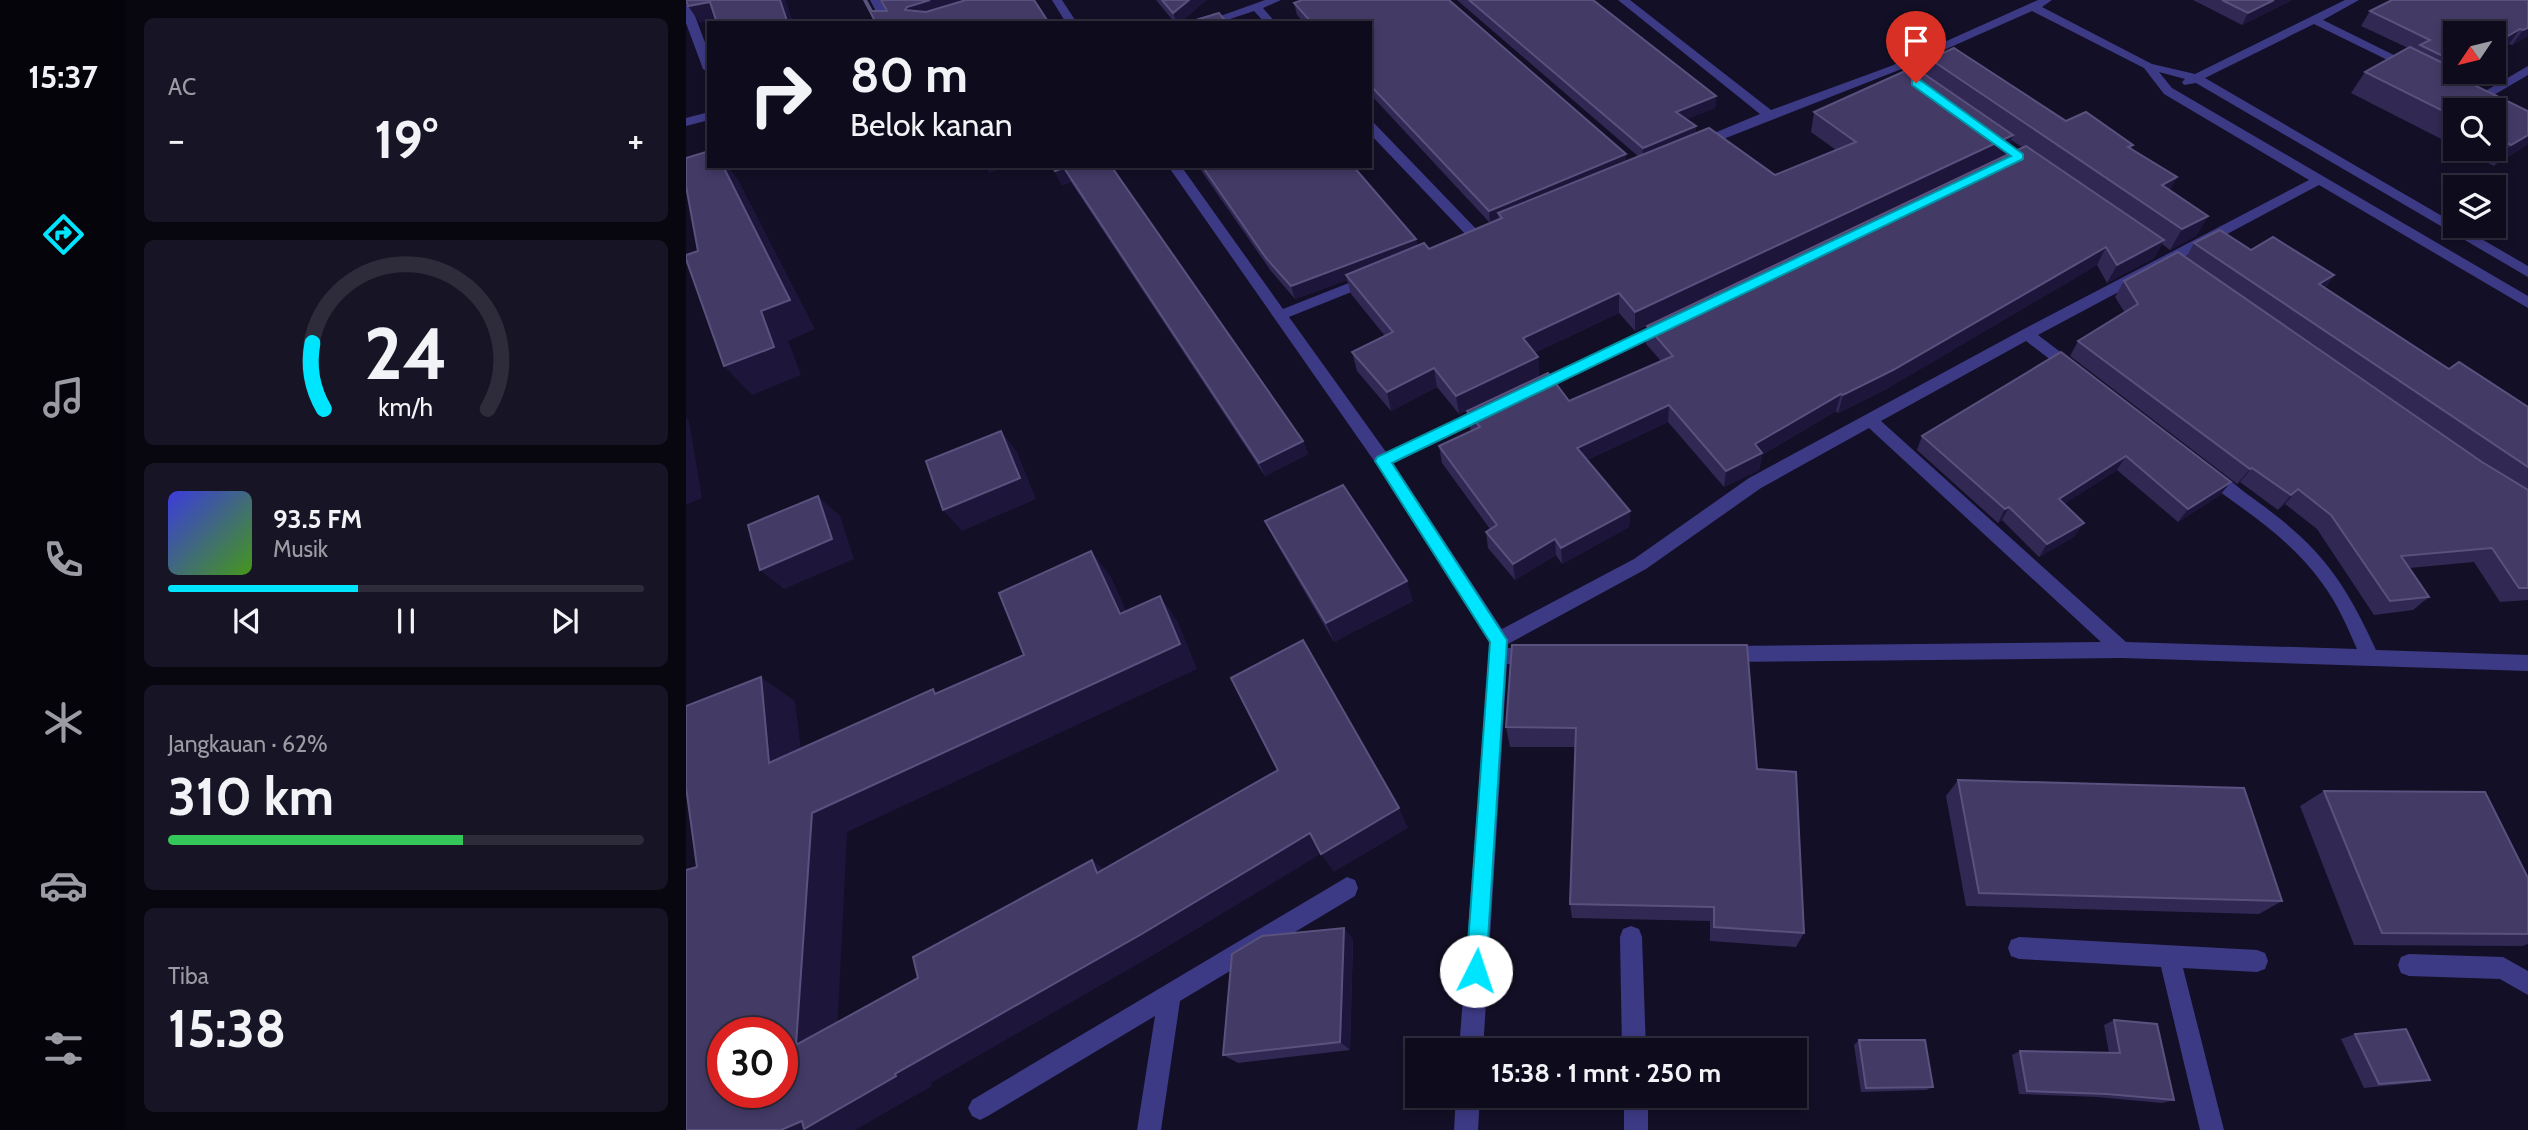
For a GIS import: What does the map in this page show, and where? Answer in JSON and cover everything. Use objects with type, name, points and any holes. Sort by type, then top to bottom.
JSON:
[{"type":"street","points":[[875,0],[887,21]]},
{"type":"street","points":[[1057,0],[1071,21]]},
{"type":"street","points":[[1212,21],[1276,0]]},
{"type":"street","points":[[1623,0],[1769,115]]},
{"type":"street","points":[[1692,147],[1769,115],[1901,72],[2046,0]]},
{"type":"street","points":[[2168,91],[2354,0]]},
{"type":"street","points":[[1255,6],[1269,21]]},
{"type":"street","points":[[2032,6],[2148,66],[2196,78],[2528,272]]},
{"type":"street","points":[[686,8],[707,64]]},
{"type":"street","points":[[2315,20],[2426,75]]},
{"type":"street","points":[[2148,66],[2168,91],[2528,303]]},
{"type":"street","points":[[2463,94],[2481,103],[2528,70]]},
{"type":"street","points":[[686,122],[707,117]]},
{"type":"street","points":[[1372,128],[1477,237]]},
{"type":"street","points":[[1175,168],[1383,461],[1498,648],[1472,1038]]},
{"type":"street","points":[[1498,648],[1640,564],[1755,483],[2027,334],[2319,180]]},
{"type":"street","points":[[1281,315],[1379,276]]},
{"type":"street","points":[[1383,461],[1682,318]]},
{"type":"street","points":[[2027,334],[2093,384]]},
{"type":"street","points":[[1870,420],[2122,650]]},
{"type":"street","points":[[2191,461],[2290,537],[2322,569],[2347,606],[2371,659]]},
{"type":"street","points":[[1498,648],[1552,656]]},
{"type":"street","points":[[1705,654],[2122,650],[2528,663]]},
{"type":"street","points":[[980,1108],[1348,888]]},
{"type":"street","points":[[1631,937],[1634,1038]]},
{"type":"street","points":[[2019,948],[2257,961]]},
{"type":"street","points":[[2169,956],[2212,1130]]},
{"type":"street","points":[[2409,965],[2503,968],[2528,984]]},
{"type":"street","points":[[1149,1130],[1170,994]]},
{"type":"street","points":[[1466,1130],[1467,1108]]},
{"type":"street","points":[[1636,1108],[1636,1130]]},
{"type":"building","points":[[686,0],[780,0],[787,21],[716,21],[710,2],[688,6]]},
{"type":"building","points":[[864,0],[872,11],[887,11],[881,0],[930,0],[905,10],[926,12],[966,0],[1034,0],[1048,21],[875,21]]},
{"type":"building","points":[[1162,0],[1189,0],[1173,13]]},
{"type":"building","points":[[1302,0],[1449,0],[1626,154],[1489,211],[1372,87],[1372,21],[1310,21],[1294,3]]},
{"type":"building","points":[[1469,0],[1593,0],[1716,96],[1676,112],[1696,126],[1643,148]]},
{"type":"building","points":[[2222,0],[2274,0],[2248,13]]},
{"type":"building","points":[[2392,0],[2528,0],[2528,28],[2520,29],[2506,37],[2506,21],[2443,21],[2443,56],[2420,45],[2430,40],[2370,11]]},
{"type":"building","points":[[1219,13],[1225,21],[1193,21]]},
{"type":"building","points":[[2410,47],[2443,63],[2443,84],[2472,84],[2501,98],[2443,98],[2443,111],[2365,72]]},
{"type":"building","points":[[1954,48],[2066,121],[2086,112],[2133,145],[2128,147],[2177,177],[2162,185],[2208,216],[2182,229],[1930,59]]},
{"type":"building","points":[[1914,67],[2013,135],[1635,312],[1619,293],[1523,338],[1538,357],[1456,396],[1434,368],[1387,392],[1352,352],[1393,332],[1346,275],[1424,243],[1429,249],[1502,218],[1498,213],[1709,128],[1775,175],[1856,142],[1814,112]]},
{"type":"building","points":[[2506,100],[2528,111],[2528,135],[2511,145],[2506,143]]},
{"type":"building","points":[[2026,146],[2164,240],[2117,265],[2106,247],[1893,370],[1841,394],[1755,444],[1762,453],[1726,471],[1669,405],[1577,448],[1630,511],[1561,548],[1555,539],[1513,564],[1486,532],[1497,525],[1439,446],[1480,427],[1467,411],[1548,373],[1569,401],[1673,356],[1647,326]]},
{"type":"building","points":[[707,152],[707,168],[724,168],[790,300],[761,311],[774,347],[724,366],[686,259],[686,255],[698,251],[686,186],[686,158]]},
{"type":"building","points":[[1064,168],[1112,168],[1303,441],[1259,463]]},
{"type":"building","points":[[1203,168],[1355,168],[1416,239],[1291,286],[1266,258]]},
{"type":"building","points":[[2220,230],[2251,250],[2273,237],[2334,275],[2319,284],[2449,369],[2459,362],[2528,407],[2528,467],[2194,243]]},
{"type":"building","points":[[2178,252],[2482,462],[2528,490],[2528,588],[2519,588],[2492,548],[2401,556],[2429,597],[2390,601],[2331,515],[2298,489],[2291,495],[2250,469],[2078,341],[2138,304],[2124,281]]},
{"type":"building","points":[[2061,352],[2231,482],[2188,509],[2126,456],[2059,499],[2084,523],[2047,544],[2009,507],[2005,509],[1922,436]]},
{"type":"building","points":[[1001,431],[1020,478],[943,510],[926,461]]},
{"type":"building","points":[[1343,485],[1407,581],[1326,623],[1265,521]]},
{"type":"building","points":[[818,496],[832,539],[760,570],[748,525]]},
{"type":"building","points":[[1091,551],[1120,614],[1160,596],[1180,644],[812,813],[798,1017],[707,1017],[707,1108],[798,1108],[798,1044],[918,978],[913,957],[1092,860],[1097,873],[1278,770],[1231,678],[1303,640],[1399,808],[1321,854],[1310,833],[1140,935],[895,1074],[896,1076],[804,1129],[802,1121],[781,1130],[686,1130],[686,870],[697,867],[686,787],[686,706],[761,677],[769,763],[933,689],[935,694],[1024,655],[999,593]]},
{"type":"building","points":[[1512,645],[1747,645],[1757,769],[1796,772],[1804,933],[1714,927],[1714,907],[1570,904],[1576,728],[1506,727]]},
{"type":"building","points":[[1958,780],[2244,788],[2282,901],[1979,893]]},
{"type":"building","points":[[2324,791],[2485,792],[2528,878],[2528,934],[2382,933]]},
{"type":"building","points":[[1344,928],[1340,1042],[1223,1055],[1232,954],[1262,936]]},
{"type":"building","points":[[2114,1020],[2157,1024],[2174,1100],[2027,1091],[2020,1051],[2120,1053]]},
{"type":"building","points":[[2406,1029],[2430,1080],[2379,1084],[2355,1034]]},
{"type":"building","points":[[1859,1040],[1925,1040],[1933,1087],[1866,1088]]},
{"type":"route","points":[[1476,971],[1499,640],[1383,461],[2019,156],[1916,83]]}]
